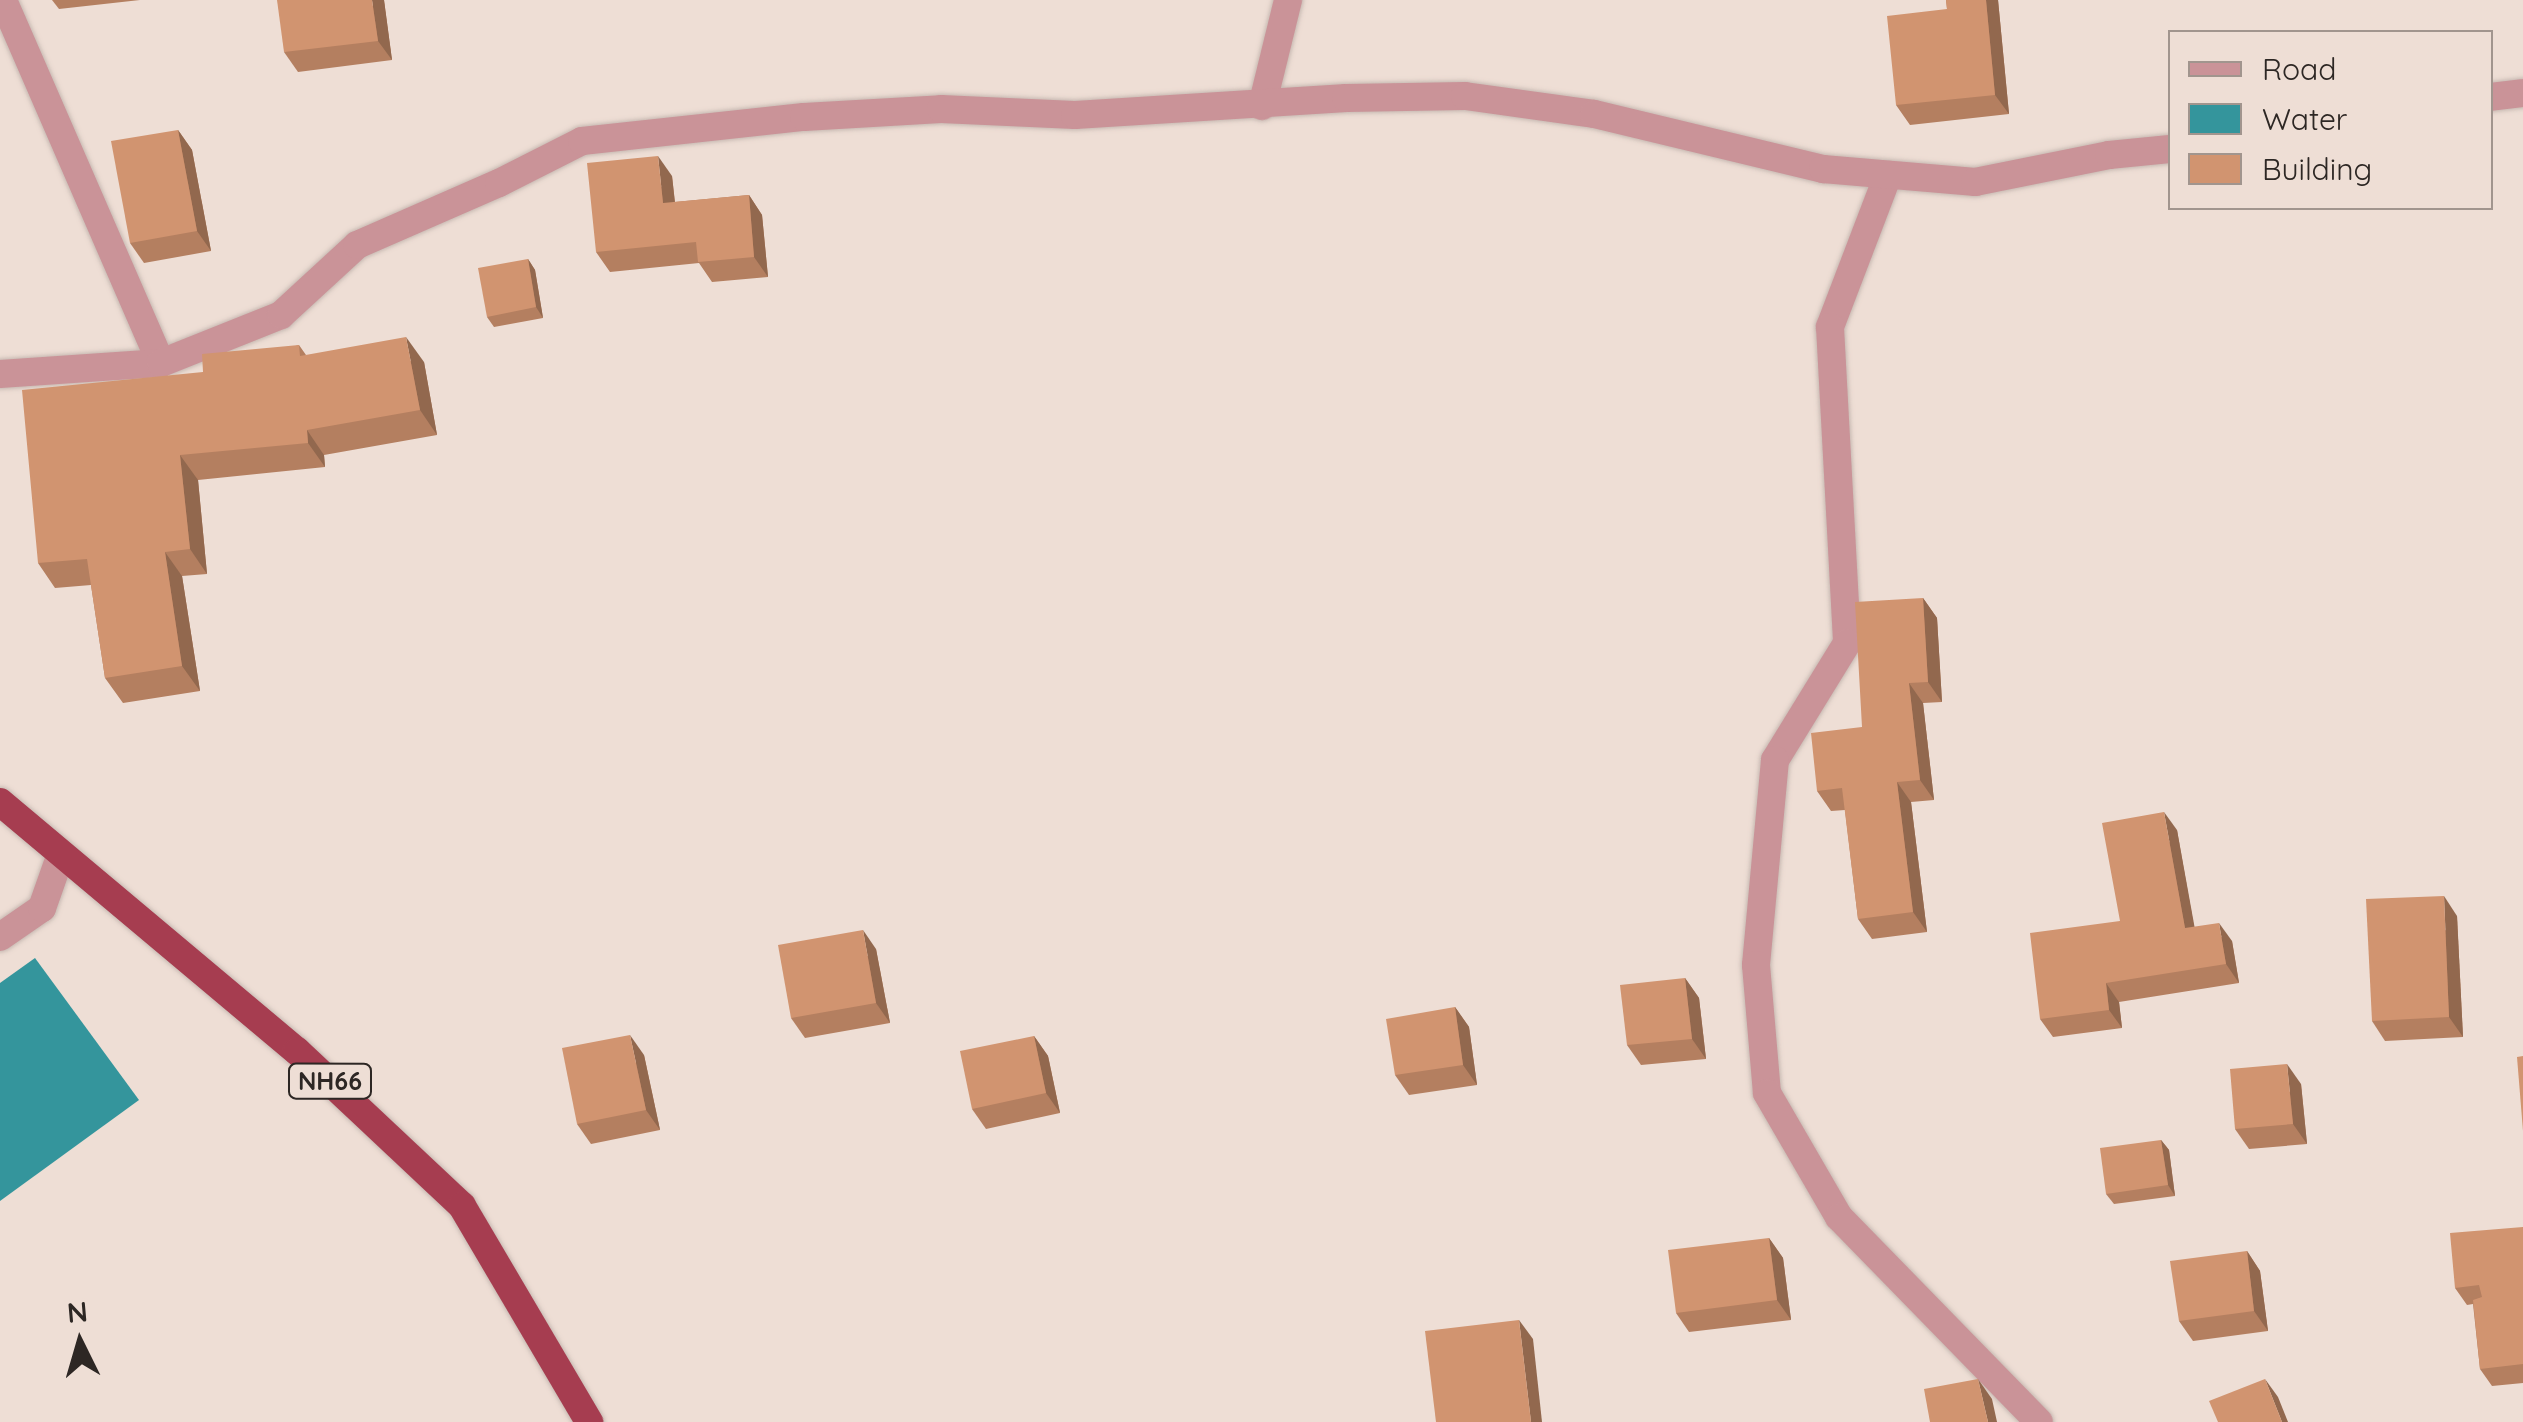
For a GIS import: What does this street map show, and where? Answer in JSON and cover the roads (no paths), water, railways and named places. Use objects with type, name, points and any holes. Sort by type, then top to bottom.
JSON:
[{"type":"highway","name":"NH66","points":[[0,802],[297,1050],[462,1206],[589,1422]]},
{"type":"street","points":[[3,0],[161,363]]},
{"type":"street","points":[[1262,106],[1288,0]]},
{"type":"street","points":[[2493,96],[2523,92]]},
{"type":"street","points":[[0,374],[161,363],[281,315],[357,245],[499,183],[582,141],[804,117],[922,110],[1076,115],[1465,96],[1594,114],[1823,170],[1975,182],[2109,156],[2168,149]]},
{"type":"street","points":[[1888,175],[1830,327],[1847,643],[1776,760],[1756,965],[1767,1093],[1839,1218],[2039,1422]]},
{"type":"street","points":[[0,937],[42,908],[61,854]]},
{"type":"water","points":[[35,958],[139,1100],[0,1201],[0,983]]}]
